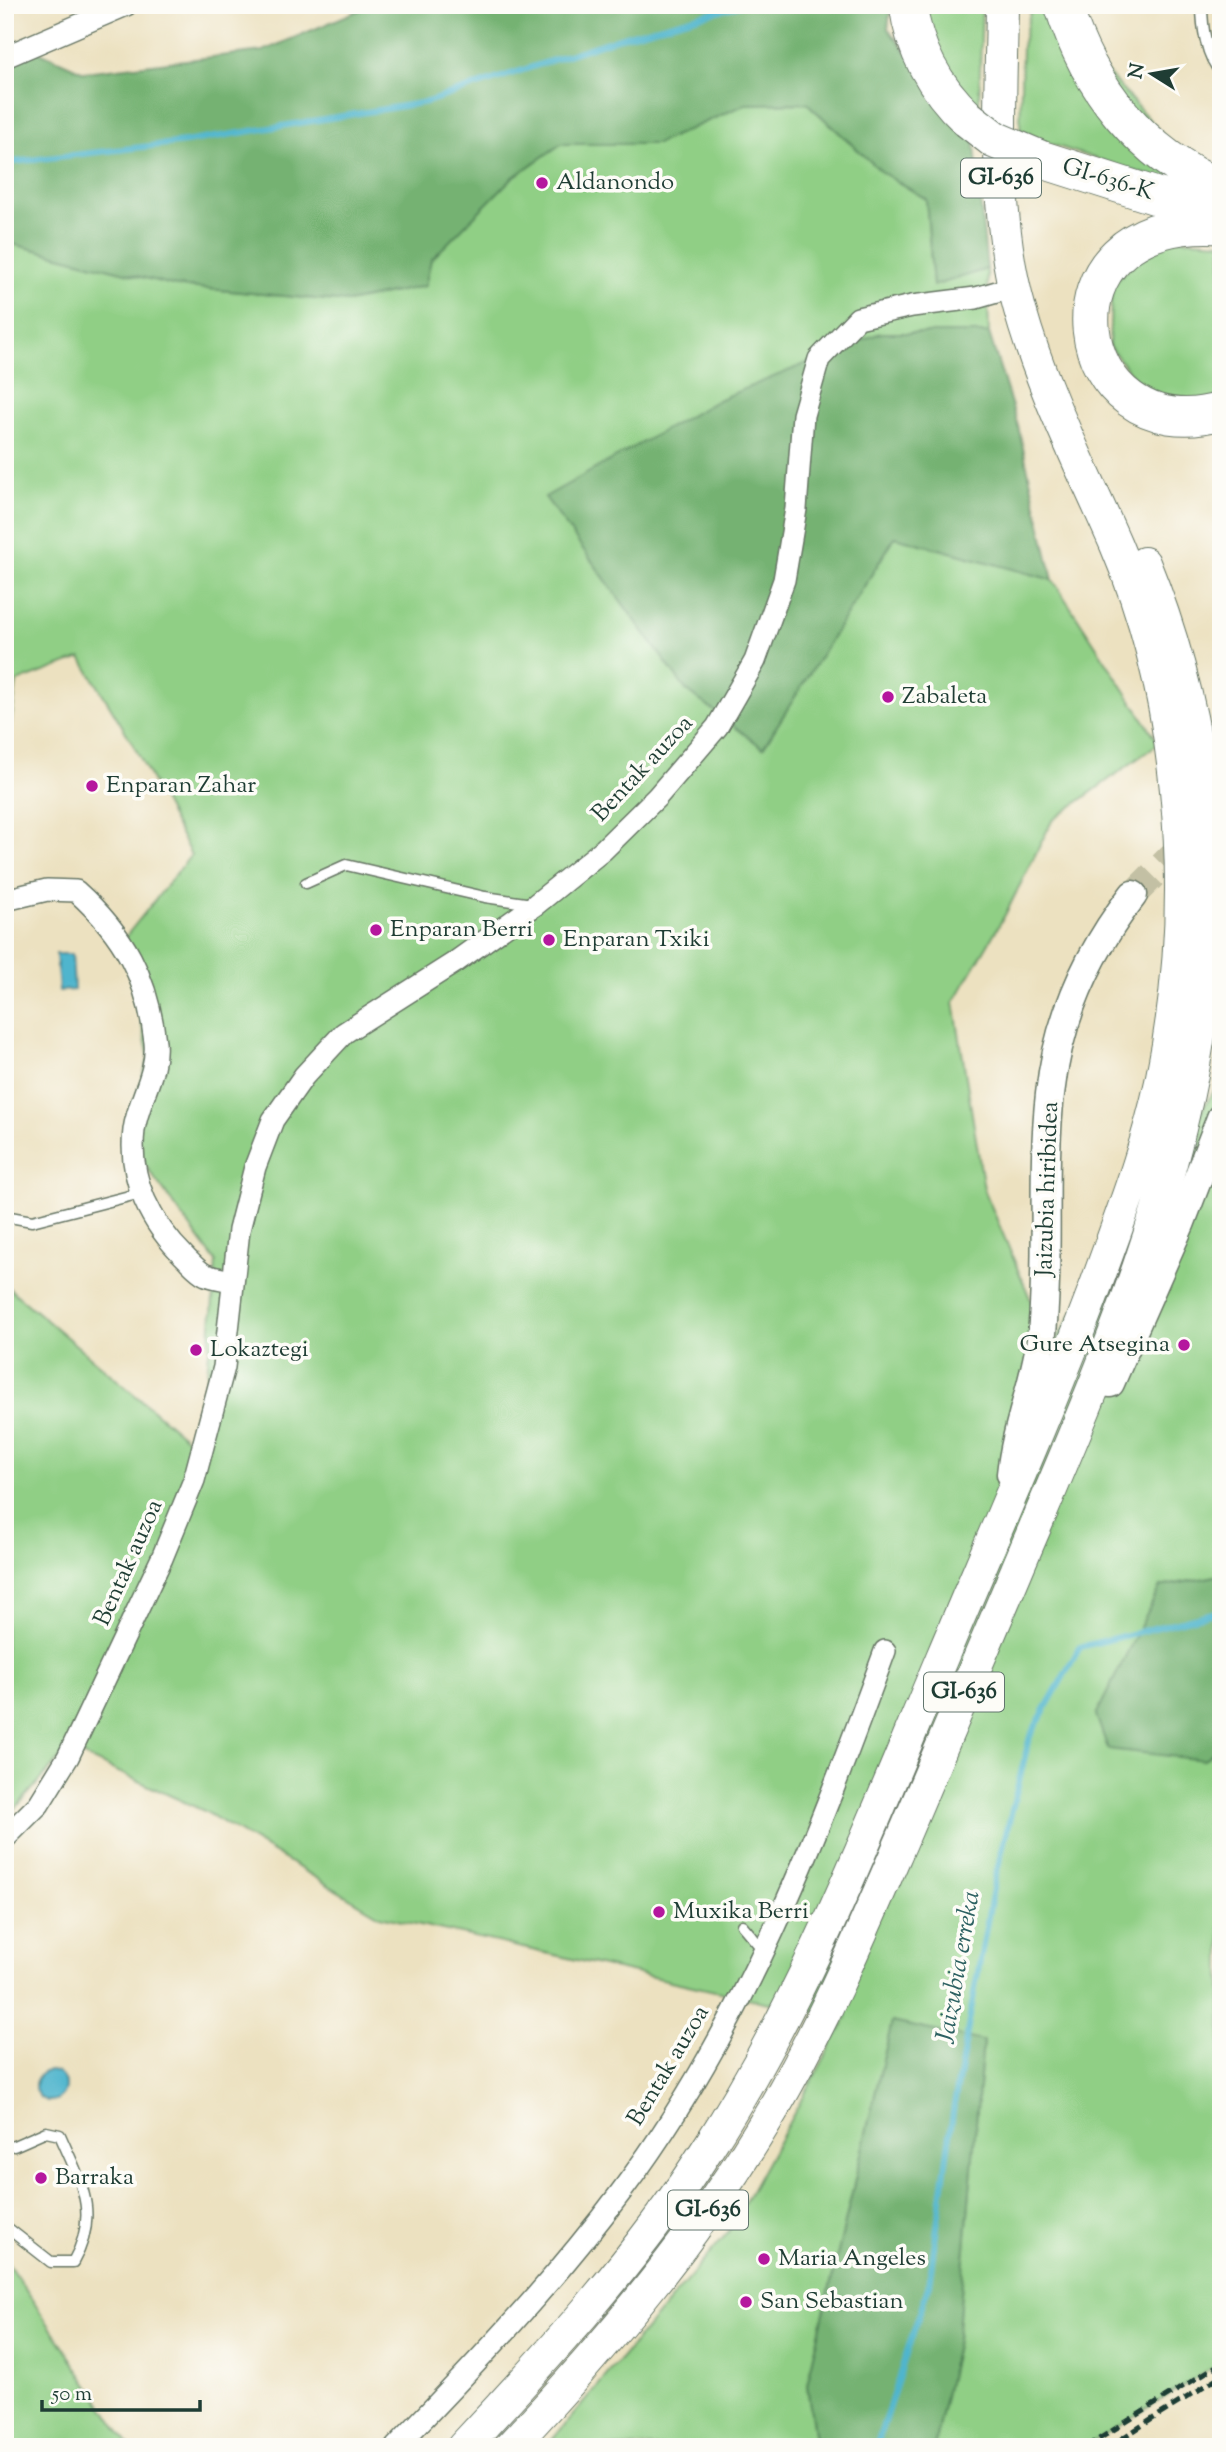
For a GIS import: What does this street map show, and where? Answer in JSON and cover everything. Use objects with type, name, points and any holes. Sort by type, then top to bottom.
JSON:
[{"type":"highway","name":"GI-636-K","points":[[908,5],[911,26],[928,71],[968,119],[996,140],[1040,159],[1221,216]]},
{"type":"highway","name":"GI-636-K","points":[[1063,5],[1083,58],[1113,106],[1153,148],[1176,165],[1221,189]]},
{"type":"highway","points":[[1221,225],[1165,227],[1133,241],[1108,265],[1099,281],[1091,314],[1095,349],[1101,365],[1116,387],[1136,403],[1169,416],[1186,418],[1221,411]]},
{"type":"main road","name":"GI-636","points":[[463,2447],[564,2339],[636,2252],[708,2149],[741,2096],[827,1930],[1064,1371],[1149,1133],[1160,1085],[1175,999],[1182,888],[1170,740],[1149,644],[1118,550],[1054,408],[1026,330],[1014,287],[1001,186],[1002,5]]},
{"type":"main road","name":"GI-636","points":[[510,2447],[581,2371],[663,2272],[737,2166],[803,2056],[858,1941],[1070,1443],[1128,1291],[1176,1142],[1188,1093],[1205,992],[1210,889],[1203,788],[1196,737],[1171,639],[1136,543],[1051,383],[1026,330]]},
{"type":"main road","name":"Jaizubia hiribidea","points":[[1008,1500],[1013,1456],[1033,1383],[1041,1335],[1047,1259],[1047,1137],[1050,1093],[1059,1045],[1090,961],[1110,925],[1133,895]]},
{"type":"main road","points":[[1070,1443],[1097,1414],[1181,1222],[1221,1118]]},
{"type":"street","points":[[5,57],[115,6]]},
{"type":"street","name":"Bentak auzoa","points":[[5,1838],[39,1804],[68,1757],[162,1558],[194,1480],[224,1367],[239,1230],[254,1167],[273,1120],[304,1076],[344,1034],[454,963],[535,905],[603,850],[657,797],[717,727],[755,660],[784,580],[796,509],[803,415],[819,359],[858,318],[912,306],[976,298],[1014,287]]},
{"type":"street","points":[[5,900],[47,890],[76,891],[101,913],[123,941],[147,993],[155,1045],[152,1073],[134,1128],[132,1159],[141,1193],[156,1223],[203,1275],[232,1281]]},
{"type":"street","name":"Bentak auzoa","points":[[396,2447],[547,2285],[622,2191],[719,2039],[764,1951],[831,1798],[885,1651]]},
{"type":"lane","points":[[1202,5],[1202,18],[1213,64],[1221,72]]},
{"type":"lane","points":[[306,883],[346,865],[485,897],[535,905]]},
{"type":"lane","points":[[5,1213],[32,1221],[141,1193]]},
{"type":"lane","points":[[742,1925],[764,1951]]},
{"type":"lane","points":[[5,2226],[51,2262],[73,2262],[90,2217],[82,2185],[60,2135],[46,2132],[14,2146]]},
{"type":"green space","points":[[371,5],[891,5],[888,29],[974,136],[987,269],[933,286],[926,199],[883,173],[807,103],[746,104],[656,144],[561,144],[512,178],[431,260],[425,286],[348,302],[176,286],[5,242],[5,36],[84,72],[263,51]]},
{"type":"green space","points":[[922,5],[982,5],[979,106],[946,70]]},
{"type":"green space","points":[[1032,5],[1051,5],[1054,14],[1221,199],[1041,141],[1020,129],[1022,46]]},
{"type":"green space","points":[[807,103],[883,173],[926,199],[933,286],[987,269],[989,333],[880,334],[763,748],[895,536],[1053,580],[1159,743],[1052,821],[1005,915],[954,1002],[984,1189],[1051,1348],[1221,1080],[1221,1575],[1160,1587],[1204,1760],[1221,1745],[1221,2363],[1084,2447],[934,2447],[957,2340],[983,2042],[892,2022],[807,2385],[816,2447],[546,2447],[729,2231],[847,2017],[800,2010],[380,1916],[204,1811],[68,1749],[5,1820],[5,1285],[201,1451],[216,1262],[123,1135],[149,1057],[123,940],[191,855],[133,744],[81,658],[17,682],[5,765],[5,242],[177,286],[348,302],[425,286],[430,260],[512,178],[561,144],[656,144],[746,104]]},
{"type":"green space","points":[[1163,238],[1221,242],[1221,395],[1205,404],[1147,394],[1109,346],[1112,283]]},
{"type":"green space","points":[[880,333],[989,333],[1018,426],[1053,580],[895,537],[763,748],[686,690],[545,497],[720,399]]},
{"type":"green space","points":[[1221,1575],[1221,1745],[1204,1760],[1108,1749],[1096,1715],[1160,1587]]},
{"type":"green space","points":[[892,2022],[983,2041],[957,2340],[934,2447],[816,2447],[807,2385]]},
{"type":"green space","points":[[5,2259],[130,2447],[5,2447]]},
{"type":"water","points":[[56,954],[72,954],[74,990],[59,991]]},
{"type":"water","points":[[50,2071],[61,2075],[65,2086],[61,2097],[50,2101],[39,2097],[35,2086],[39,2075]]},
{"type":"waterway","points":[[5,163],[185,142],[427,102],[625,36],[740,5]]},
{"type":"waterway","name":"Jaizubia erreka","points":[[876,2447],[929,2284],[954,2105],[994,1883],[1030,1736],[1080,1647],[1221,1611]]},
{"type":"tunnel","points":[[1133,895],[1176,852],[1221,793]]},
{"type":"railway","points":[[1086,2447],[1221,2363]]},
{"type":"railway","points":[[1108,2447],[1221,2376]]},
{"type":"place","name":"Aldanondo","points":[[542,183]]},
{"type":"place","name":"Zabaleta","points":[[888,697]]},
{"type":"place","name":"Enparan Zahar","points":[[92,786]]},
{"type":"place","name":"Enparan Berri","points":[[376,930]]},
{"type":"place","name":"Enparan Txiki","points":[[549,940]]},
{"type":"place","name":"Gure Atsegina","points":[[1184,1345]]},
{"type":"place","name":"Lokaztegi","points":[[196,1350]]},
{"type":"place","name":"Muxika Berri","points":[[659,1912]]},
{"type":"place","name":"Barraka","points":[[41,2178]]},
{"type":"place","name":"Maria Angeles","points":[[764,2259]]},
{"type":"place","name":"San Sebastian","points":[[746,2302]]}]
